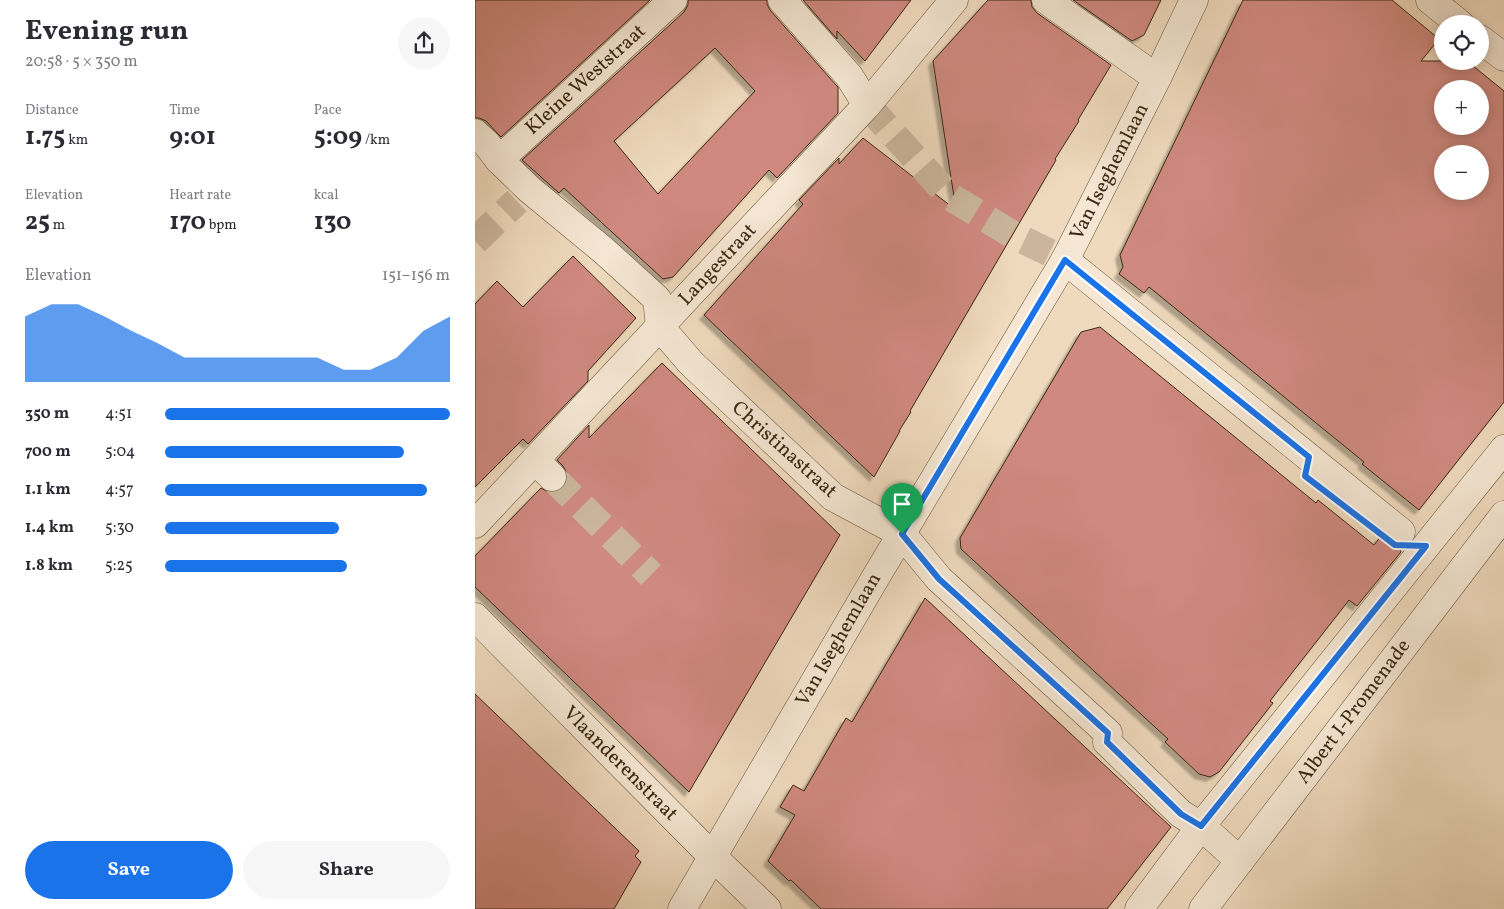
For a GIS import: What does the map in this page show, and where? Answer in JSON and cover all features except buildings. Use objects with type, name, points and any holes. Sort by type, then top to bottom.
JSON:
[{"type":"street","name":"Kleine Weststraat","points":[[499,160],[673,0]]},
{"type":"street","points":[[782,0],[849,76],[867,105]]},
{"type":"street","name":"Langestraat","points":[[475,524],[543,469],[661,327],[867,105],[953,0]]},
{"type":"street","points":[[1046,0],[1157,78]]},
{"type":"street","name":"Van Iseghemlaan","points":[[682,909],[1065,260],[1157,78],[1194,0]]},
{"type":"street","points":[[1429,0],[1449,15]]},
{"type":"street","points":[[1489,46],[1504,57]]},
{"type":"street","points":[[475,133],[486,143],[523,195],[603,250],[657,299],[661,327]]},
{"type":"street","points":[[1065,260],[1401,532]]},
{"type":"street","name":"Christinastraat","points":[[661,327],[691,363],[833,497],[902,534],[939,579],[1108,733],[1107,742],[1181,814],[1201,826]]},
{"type":"street","points":[[1139,909],[1201,826],[1504,449]]},
{"type":"street","points":[[1309,457],[1305,476],[1395,545],[1426,546],[1459,573]]},
{"type":"street","name":"Albert I-Promenade","points":[[1203,909],[1504,515]]},
{"type":"street","name":"Vlaanderenstraat","points":[[475,617],[767,909]]},
{"type":"street","points":[[1108,733],[1117,736],[1189,802]]},
{"type":"street","points":[[1201,826],[1240,861]]},
{"type":"tunnel","points":[[867,105],[949,196],[1015,236],[1065,260]]},
{"type":"tunnel","points":[[475,241],[517,201]]},
{"type":"tunnel","points":[[552,477],[651,575]]},
{"type":"route","points":[[1065,260],[1309,457],[1305,476],[1395,545],[1426,546],[1201,826],[1181,814],[1107,742],[1108,733],[939,579],[902,534],[1065,260]]}]
